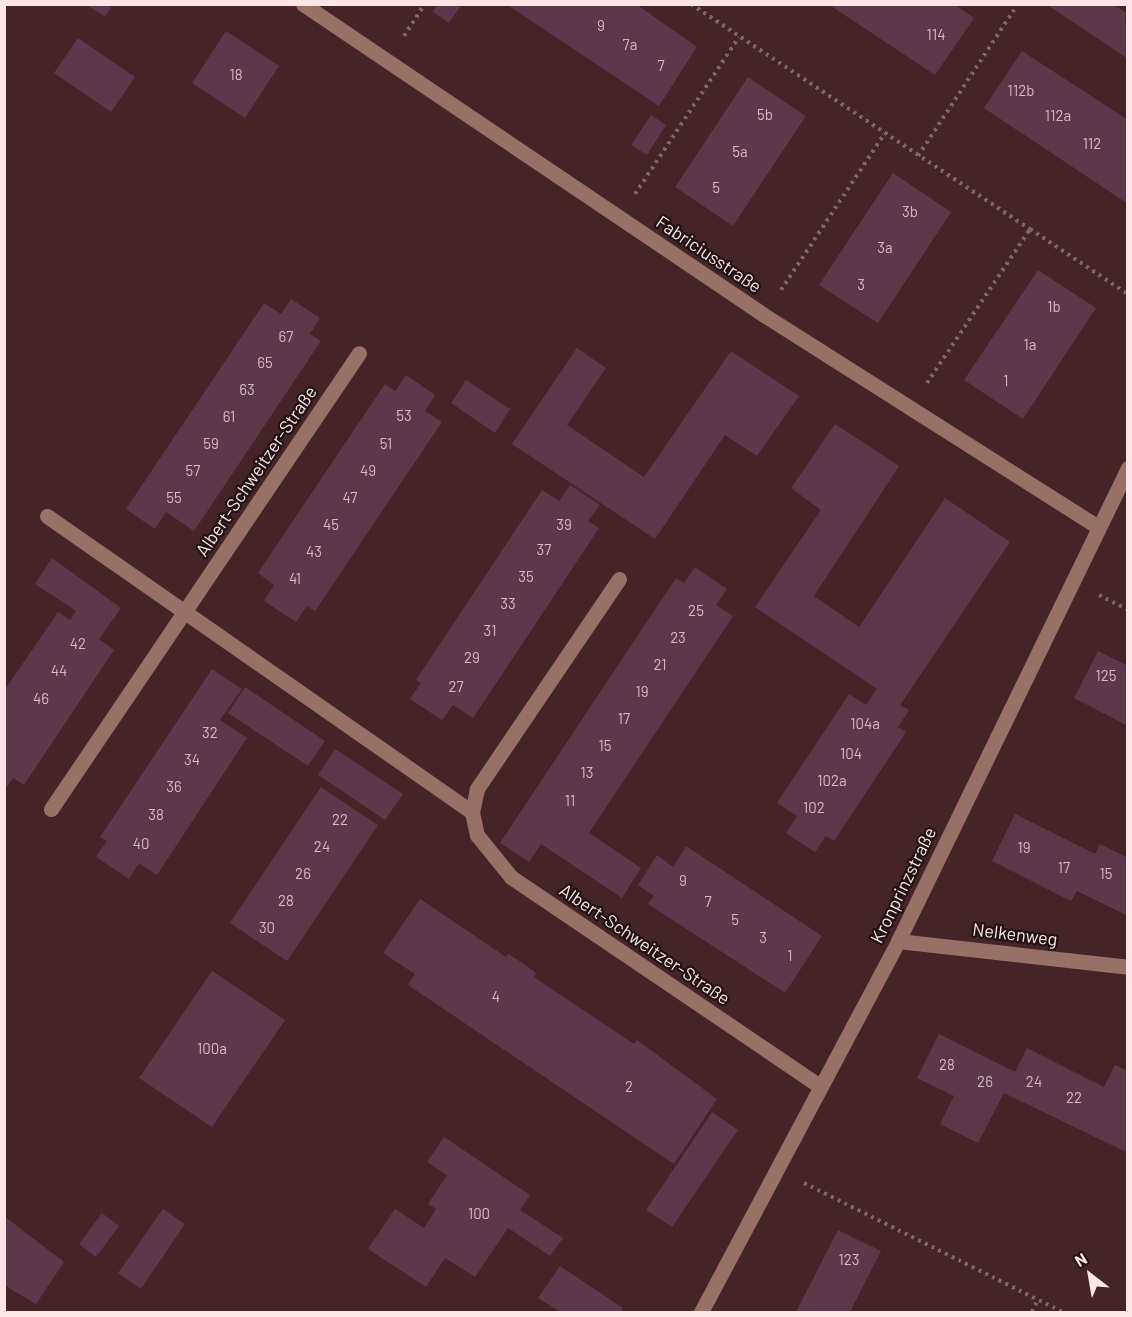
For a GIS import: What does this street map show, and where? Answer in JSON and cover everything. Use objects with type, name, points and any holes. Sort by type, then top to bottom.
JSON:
[{"type":"street","name":"Fabriciusstraße","points":[[303,4],[388,58],[765,315],[1098,527]]},
{"type":"street","name":"Albert-Schweitzer-Straße","points":[[51,809],[358,353]]},
{"type":"street","name":"Kronprinzstraße","points":[[701,1312],[898,941],[1128,468]]},
{"type":"street","points":[[47,516],[472,812],[477,789],[619,579]]},
{"type":"street","name":"Albert-Schweitzer-Straße","points":[[472,812],[477,835],[512,877],[821,1087]]},
{"type":"street","name":"Nelkenweg","points":[[898,941],[1128,967]]},
{"type":"path","points":[[388,58],[425,4]]},
{"type":"path","points":[[691,4],[1128,294]]},
{"type":"path","points":[[918,156],[1014,10]]},
{"type":"path","points":[[620,217],[739,37]]},
{"type":"path","points":[[765,315],[885,133]]},
{"type":"path","points":[[910,409],[1030,229]]},
{"type":"path","points":[[777,1169],[1063,1312]]},
{"type":"path","points":[[1032,1312],[1038,1299]]},
{"type":"building","points":[[85,4],[113,4],[105,17]]},
{"type":"building","points":[[438,4],[462,4],[449,23],[433,12]]},
{"type":"building","points":[[506,4],[636,4],[697,47],[659,106]]},
{"type":"building","points":[[828,4],[954,4],[974,18],[935,75]]},
{"type":"building","points":[[1046,4],[1112,4],[1125,12],[1128,59]]},
{"type":"building","points":[[226,31],[279,66],[245,118],[192,83]]},
{"type":"building","points":[[78,38],[135,77],[111,112],[54,73]]},
{"type":"building","points":[[1022,51],[1128,120],[1128,204],[984,108]]},
{"type":"building","points":[[748,77],[806,116],[733,226],[675,187]]},
{"type":"building","points":[[651,115],[666,125],[647,155],[631,145]]},
{"type":"building","points":[[893,173],[951,212],[878,323],[819,285]]},
{"type":"building","points":[[1038,270],[1096,308],[1023,419],[964,380]]},
{"type":"building","points":[[291,299],[320,318],[310,334],[321,341],[194,531],[166,512],[155,529],[126,509],[264,303],[281,314]]},
{"type":"building","points":[[577,348],[606,368],[567,425],[644,477],[731,351],[799,396],[757,456],[725,435],[655,539],[512,444]]},
{"type":"building","points":[[406,375],[435,395],[425,411],[442,422],[315,611],[307,606],[296,622],[264,601],[274,585],[258,573],[385,384],[395,391]]},
{"type":"building","points":[[466,380],[510,409],[495,433],[451,403]]},
{"type":"building","points":[[835,424],[899,466],[814,596],[859,627],[945,498],[1010,542],[900,705],[909,710],[898,727],[906,732],[834,841],[826,836],[815,852],[786,833],[797,816],[777,803],[849,694],[866,705],[877,689],[755,607],[821,510],[791,488]]},
{"type":"building","points":[[570,485],[600,505],[588,521],[599,528],[473,718],[453,705],[442,720],[410,699],[421,683],[416,680],[542,490],[559,501]]},
{"type":"building","points":[[52,558],[121,608],[99,639],[114,650],[24,785],[13,778],[4,790],[4,691],[58,612],[70,620],[76,611],[35,584]]},
{"type":"building","points":[[695,567],[727,589],[716,605],[733,616],[589,833],[641,868],[622,898],[541,844],[529,862],[500,843],[676,578],[684,583]]},
{"type":"building","points":[[1098,651],[1128,666],[1128,726],[1074,698]]},
{"type":"building","points":[[212,669],[242,689],[220,720],[247,738],[157,875],[139,863],[129,879],[96,857],[107,841],[100,837]]},
{"type":"building","points":[[245,687],[325,741],[308,766],[228,713]]},
{"type":"building","points":[[335,749],[403,794],[385,820],[318,775]]},
{"type":"building","points":[[321,787],[378,825],[287,961],[230,923]]},
{"type":"building","points":[[1015,814],[1095,854],[1100,844],[1128,858],[1128,916],[1077,891],[1071,901],[992,861]]},
{"type":"building","points":[[686,846],[822,936],[785,993],[648,904],[654,896],[638,885],[657,855],[673,867]]},
{"type":"building","points":[[420,899],[506,957],[508,954],[521,962],[536,973],[534,977],[634,1044],[637,1040],[717,1099],[674,1164],[408,985],[415,974],[383,953]]},
{"type":"building","points":[[212,971],[285,1020],[212,1127],[139,1078]]},
{"type":"building","points":[[939,1034],[1015,1072],[1027,1048],[1104,1087],[1115,1065],[1128,1071],[1128,1153],[1004,1093],[978,1143],[940,1124],[954,1096],[917,1078]]},
{"type":"building","points":[[712,1112],[738,1130],[672,1227],[646,1210]]},
{"type":"building","points":[[444,1137],[530,1195],[520,1210],[563,1238],[550,1256],[508,1228],[475,1277],[445,1258],[426,1287],[368,1249],[395,1209],[424,1228],[436,1209],[428,1204],[447,1175],[427,1162]]},
{"type":"building","points":[[163,1209],[185,1224],[141,1289],[118,1273]]},
{"type":"building","points":[[102,1213],[119,1226],[96,1257],[79,1244]]},
{"type":"building","points":[[4,1216],[64,1262],[36,1304],[4,1285]]},
{"type":"building","points":[[838,1230],[881,1251],[850,1312],[796,1312]]},
{"type":"building","points":[[560,1266],[623,1308],[621,1312],[560,1312],[538,1298]]}]
